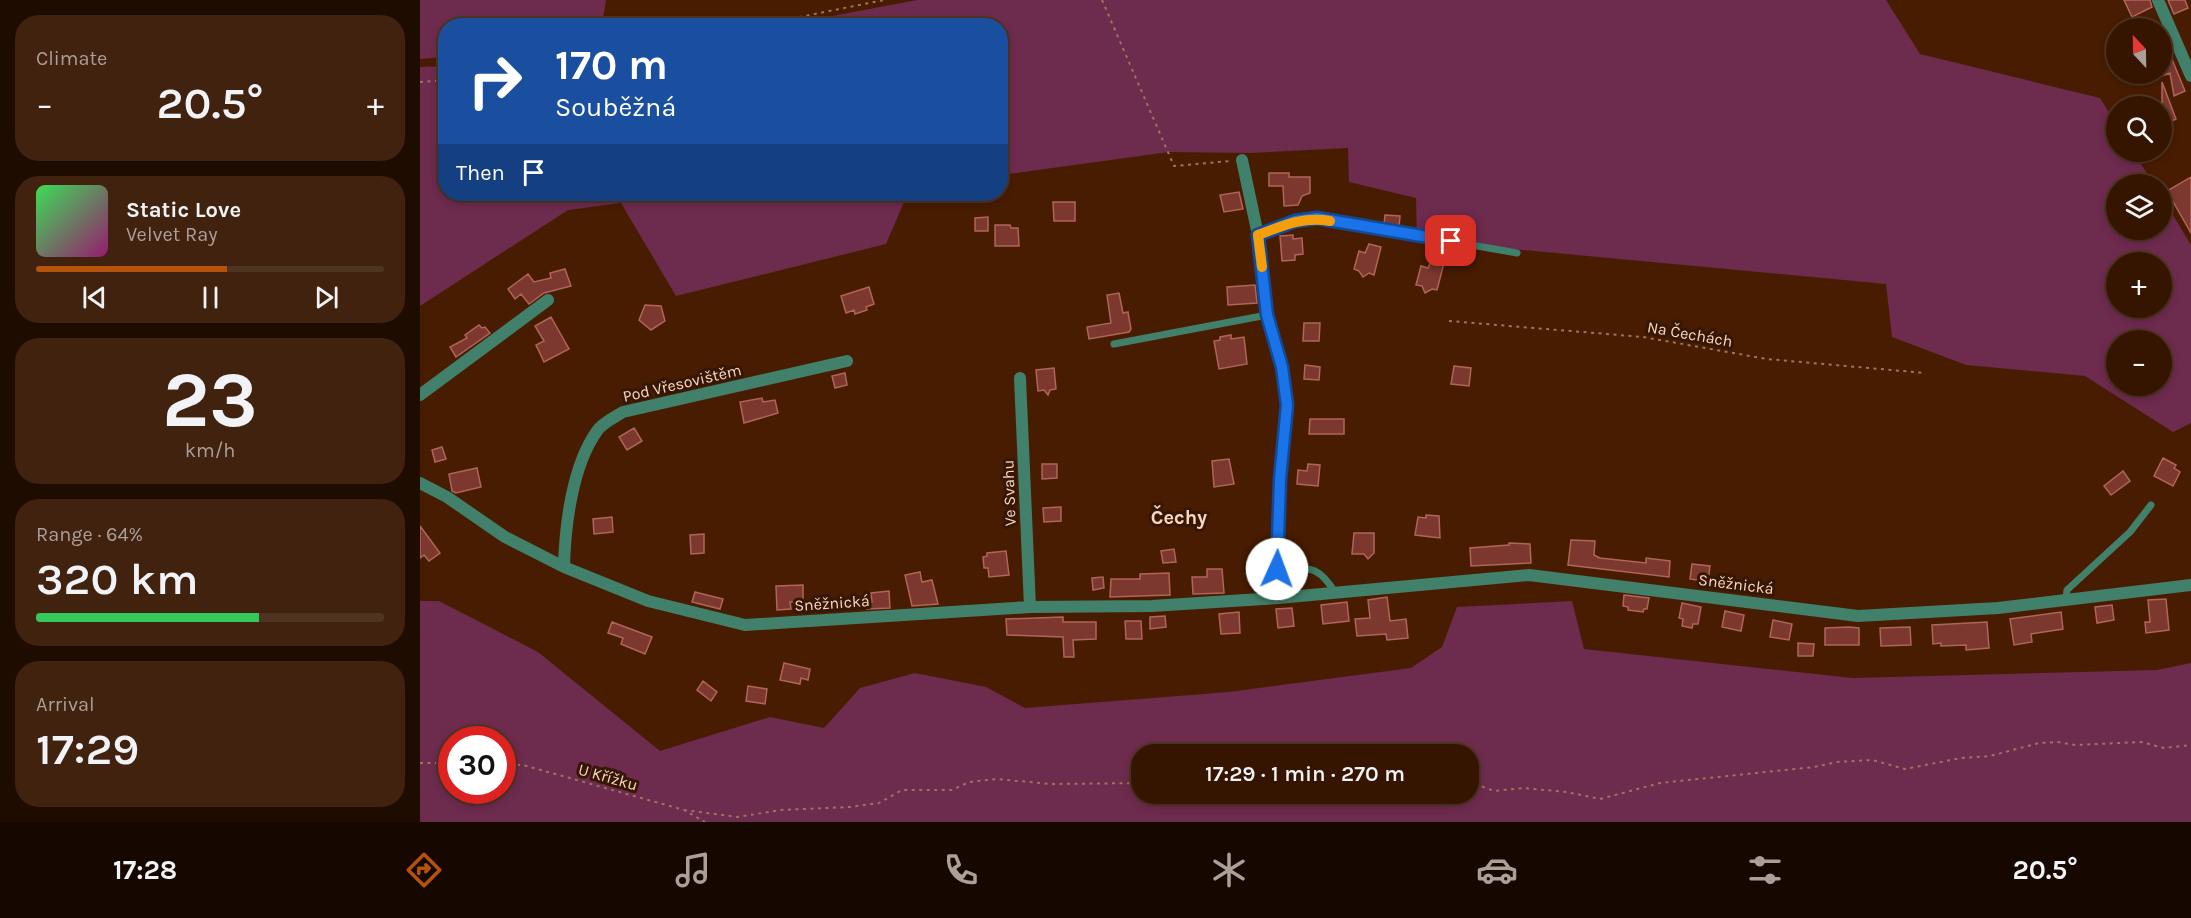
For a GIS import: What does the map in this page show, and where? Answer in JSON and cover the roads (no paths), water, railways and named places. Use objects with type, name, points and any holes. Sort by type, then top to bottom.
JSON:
[{"type":"street","points":[[2158,0],[2191,76]]},
{"type":"street","points":[[1242,160],[1258,235],[1267,315],[1282,367],[1287,405],[1280,479],[1278,598]]},
{"type":"street","points":[[420,394],[548,300]]},
{"type":"street","name":"Pod Vřesovištěm","points":[[564,567],[565,529],[572,500],[586,452],[598,430],[623,412],[847,360]]},
{"type":"street","name":"Ve Svahu","points":[[1020,378],[1030,606]]},
{"type":"street","name":"Sněžnická","points":[[420,483],[447,497],[505,537],[564,567],[648,601],[745,625],[1030,606],[1152,606],[1278,598],[1529,575],[1858,616],[1976,609],[2191,585]]},
{"type":"lane","points":[[1258,235],[1295,221],[1317,218],[1517,253]]},
{"type":"lane","points":[[1114,344],[1267,315]]},
{"type":"lane","points":[[2066,599],[2067,590],[2130,532],[2151,505]]},
{"type":"lane","points":[[1277,569],[1314,568],[1326,577],[1336,594]]},
{"type":"district","name":"Čechy","points":[[1179,517]]}]
